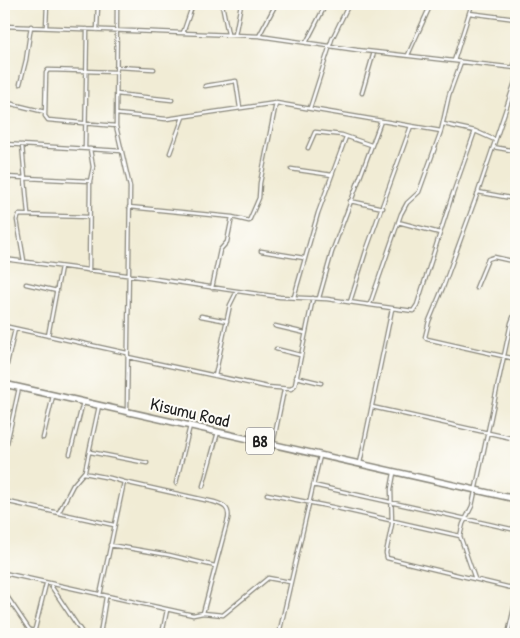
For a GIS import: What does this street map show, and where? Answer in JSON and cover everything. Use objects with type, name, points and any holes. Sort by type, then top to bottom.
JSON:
[{"type":"highway","name":"Kisumu Road","points":[[4,384],[516,499]]},
{"type":"street","points":[[46,27],[47,4]]},
{"type":"street","points":[[97,30],[98,4]]},
{"type":"street","points":[[124,4],[117,5],[116,126],[130,183],[127,412]]},
{"type":"street","points":[[183,33],[193,4]]},
{"type":"street","points":[[222,4],[228,34]]},
{"type":"street","points":[[235,35],[241,4]]},
{"type":"street","points":[[259,36],[276,4]]},
{"type":"street","points":[[306,43],[326,4]]},
{"type":"street","points":[[310,108],[330,46],[349,4]]},
{"type":"street","points":[[408,55],[430,4],[424,4]]},
{"type":"street","points":[[454,61],[472,4]]},
{"type":"street","points":[[469,13],[516,19]]},
{"type":"street","points":[[4,26],[259,36],[374,52],[515,68],[516,60]]},
{"type":"street","points":[[20,84],[31,26]]},
{"type":"street","points":[[85,149],[87,30]]},
{"type":"street","points":[[362,93],[374,52]]},
{"type":"street","points":[[370,304],[398,222],[407,203],[419,192],[441,131],[449,95],[461,62]]},
{"type":"street","points":[[116,66],[154,69]]},
{"type":"street","points":[[116,72],[47,71],[45,112],[45,118],[48,120],[116,126]]},
{"type":"street","points":[[516,79],[478,192],[444,286],[429,321],[425,337],[516,359]]},
{"type":"street","points":[[205,86],[236,81],[240,108]]},
{"type":"street","points":[[116,94],[172,100]]},
{"type":"street","points":[[4,102],[45,112]]},
{"type":"street","points":[[130,207],[232,217],[249,221],[257,203],[276,103]]},
{"type":"street","points":[[116,114],[161,119],[276,103],[441,131]]},
{"type":"street","points":[[170,153],[183,117]]},
{"type":"street","points":[[319,298],[332,252],[381,121]]},
{"type":"street","points":[[443,124],[475,131],[495,140]]},
{"type":"street","points":[[350,302],[366,250],[383,208],[411,126]]},
{"type":"street","points":[[4,259],[212,288],[319,298],[411,311],[415,309],[475,131]]},
{"type":"street","points":[[308,148],[315,132],[346,137],[371,145]]},
{"type":"street","points":[[294,297],[304,258],[346,137]]},
{"type":"street","points":[[4,144],[122,151]]},
{"type":"street","points":[[22,145],[28,214]]},
{"type":"street","points":[[493,147],[516,151]]},
{"type":"street","points":[[89,271],[90,181],[93,167],[90,150]]},
{"type":"street","points":[[292,169],[332,175]]},
{"type":"street","points":[[4,177],[90,181]]},
{"type":"street","points":[[478,192],[516,199]]},
{"type":"street","points":[[350,201],[383,208]]},
{"type":"street","points":[[24,261],[17,220],[19,215],[89,217]]},
{"type":"street","points":[[212,288],[220,250],[227,242],[232,217]]},
{"type":"street","points":[[398,222],[440,233]]},
{"type":"street","points":[[261,251],[304,258]]},
{"type":"street","points":[[476,288],[488,259],[494,257],[512,261],[516,256]]},
{"type":"street","points":[[48,336],[60,267]]},
{"type":"street","points":[[26,284],[57,291]]},
{"type":"street","points":[[215,376],[230,305],[237,291]]},
{"type":"street","points":[[127,357],[284,390],[292,389],[313,298]]},
{"type":"street","points":[[360,463],[392,308]]},
{"type":"street","points":[[475,579],[460,536],[463,524],[472,506],[504,356],[516,310]]},
{"type":"street","points":[[201,316],[227,321]]},
{"type":"street","points":[[511,325],[516,326]]},
{"type":"street","points":[[4,326],[127,353]]},
{"type":"street","points":[[275,326],[305,333]]},
{"type":"street","points":[[4,377],[15,329]]},
{"type":"street","points":[[276,349],[300,355]]},
{"type":"street","points":[[296,377],[321,383]]},
{"type":"street","points":[[8,443],[19,388]]},
{"type":"street","points":[[273,444],[284,390]]},
{"type":"street","points":[[43,438],[53,395]]},
{"type":"street","points":[[70,454],[83,402]]},
{"type":"street","points":[[59,512],[73,485],[84,473],[99,406]]},
{"type":"street","points":[[372,407],[516,439]]},
{"type":"street","points":[[176,483],[190,426]]},
{"type":"street","points":[[203,486],[218,432]]},
{"type":"street","points":[[90,452],[148,464]]},
{"type":"street","points":[[279,634],[320,455]]},
{"type":"street","points":[[394,471],[390,501],[392,520],[386,553],[388,559],[516,589]]},
{"type":"street","points":[[84,473],[214,502],[229,511],[202,613]]},
{"type":"street","points":[[100,596],[124,482]]},
{"type":"street","points":[[313,485],[516,530]]},
{"type":"street","points":[[267,494],[460,536]]},
{"type":"street","points":[[4,510],[5,501],[114,525]]},
{"type":"street","points":[[110,545],[169,555],[215,566]]},
{"type":"street","points":[[4,573],[167,610],[193,615],[202,613],[219,616],[226,614],[268,578],[290,582]]},
{"type":"street","points":[[4,592],[24,622],[33,631],[46,584]]},
{"type":"street","points":[[50,584],[83,634]]},
{"type":"street","points":[[100,634],[106,597]]},
{"type":"street","points":[[508,634],[516,599]]},
{"type":"street","points":[[162,634],[167,610]]},
{"type":"street","points":[[426,634],[431,632],[443,634]]}]
